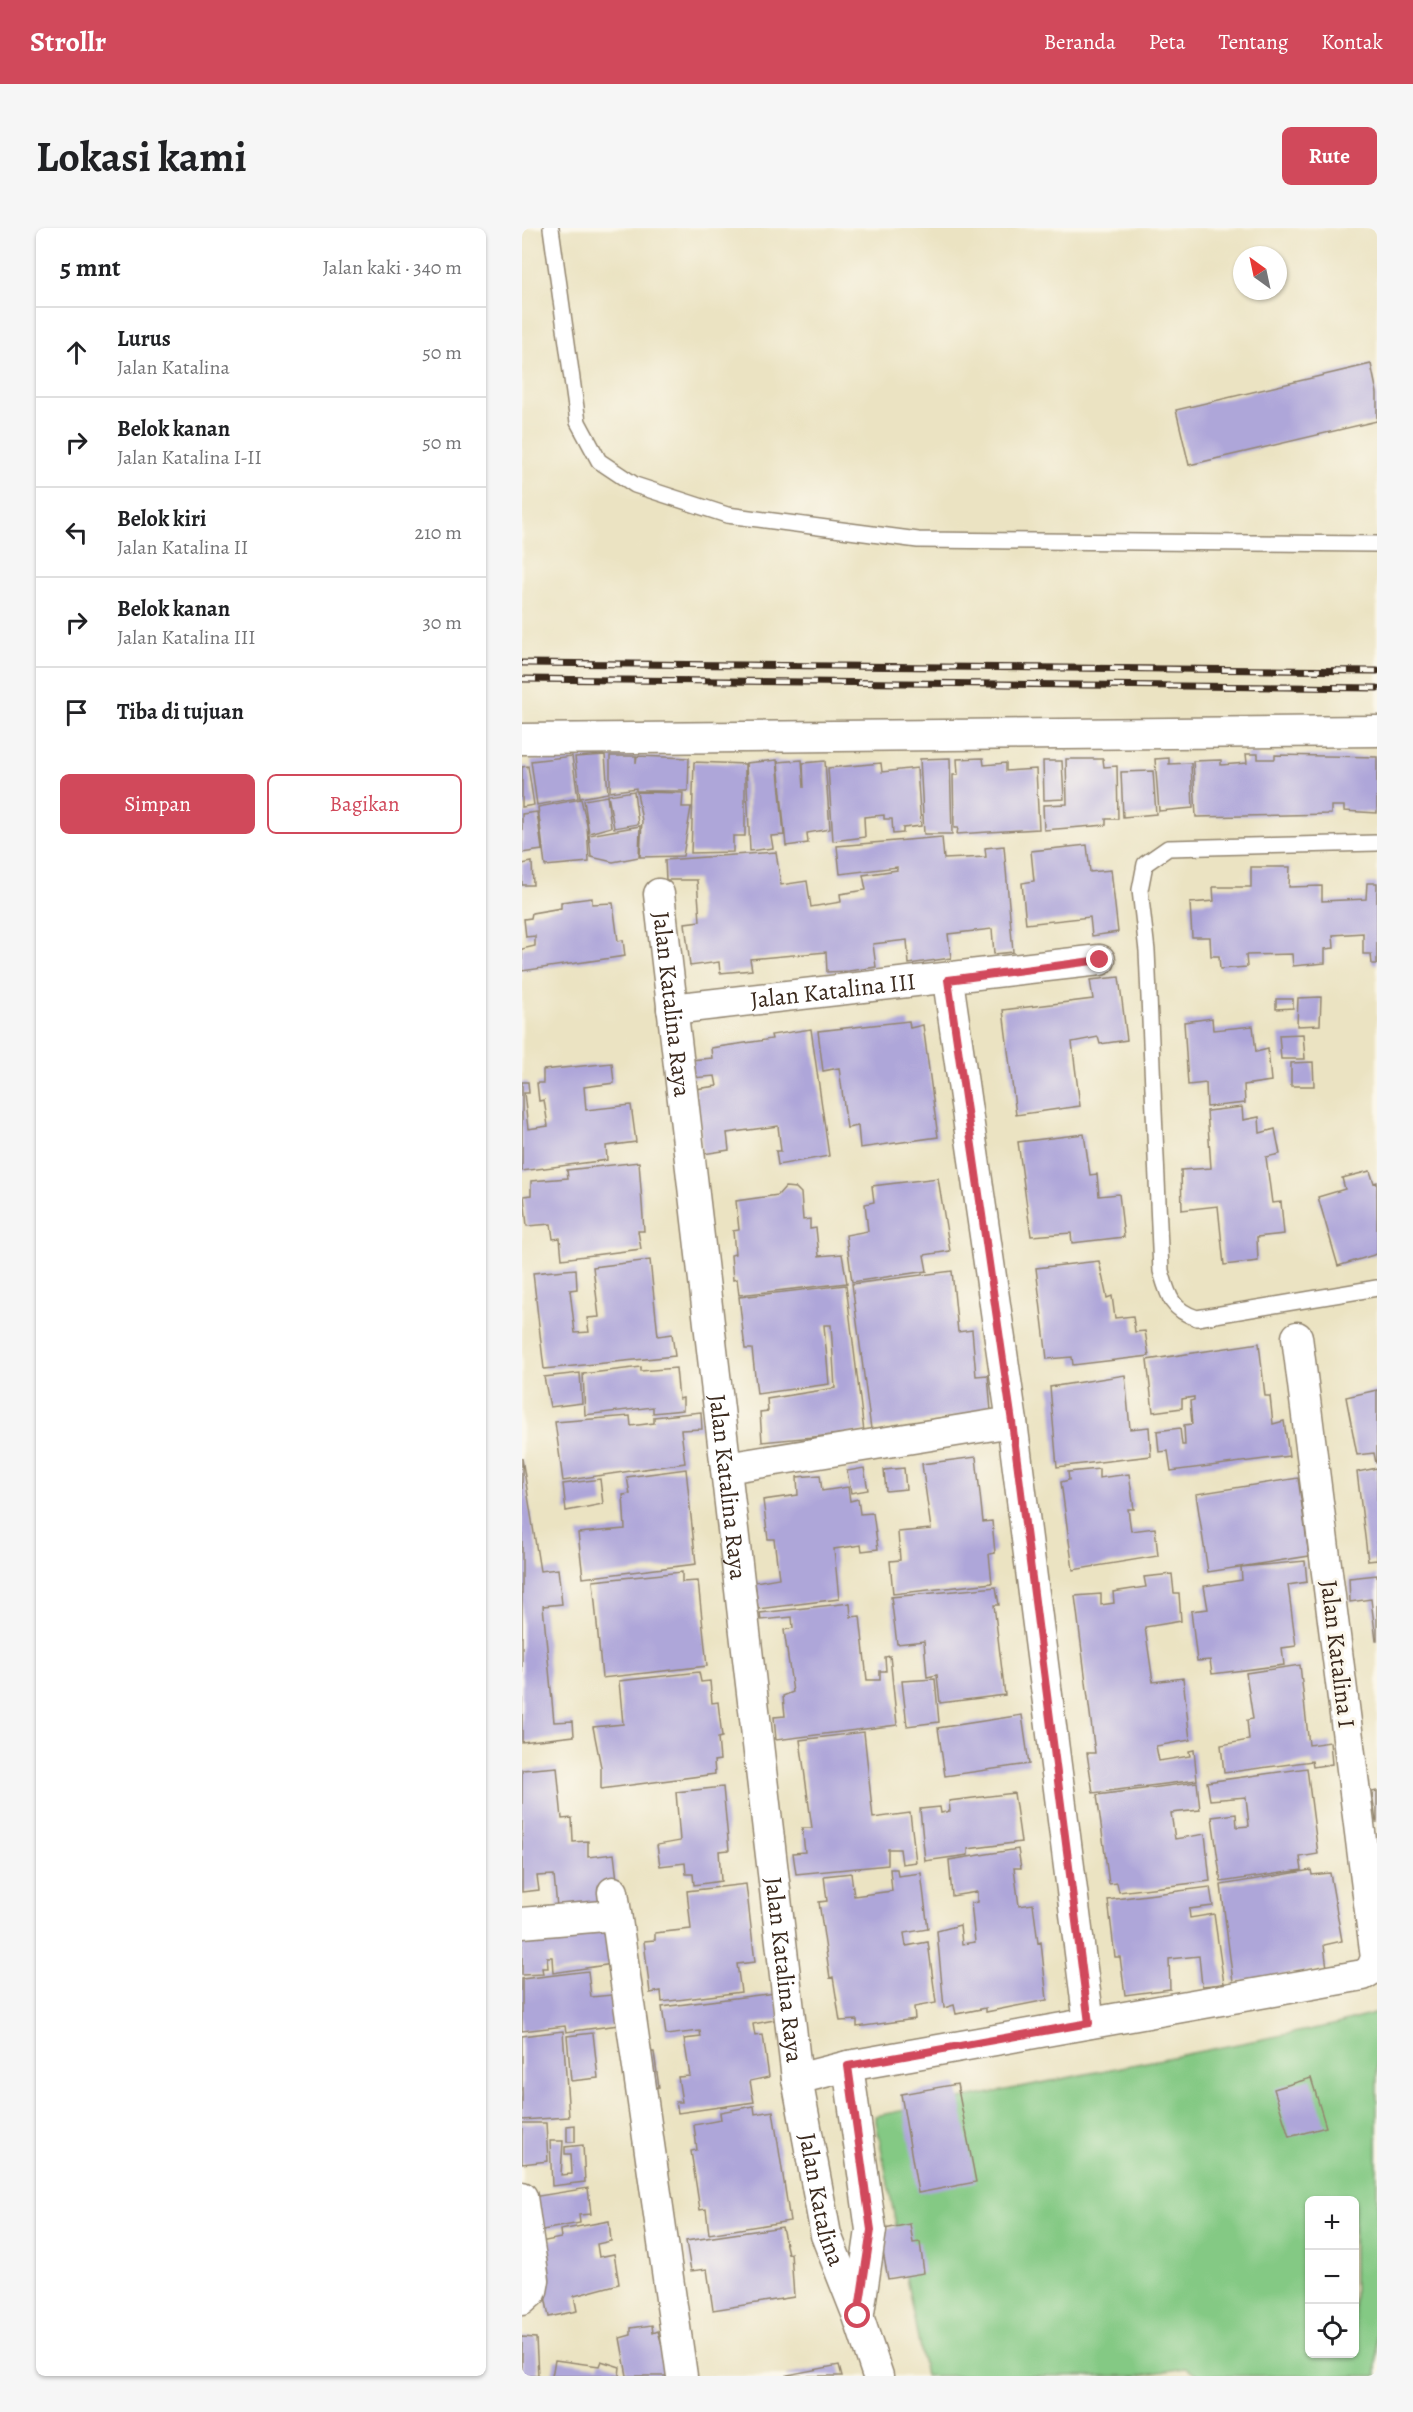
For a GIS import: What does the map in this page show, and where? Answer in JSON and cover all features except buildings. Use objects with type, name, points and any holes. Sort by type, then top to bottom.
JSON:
[{"type":"street","points":[[522,739],[1377,731]]},
{"type":"street","name":"Jalan Katalina Raya","points":[[659,894],[797,2079]]},
{"type":"street","name":"Jalan Katalina III","points":[[672,1009],[948,980],[1100,960]]},
{"type":"street","points":[[797,2079],[848,2066],[1089,2023],[1012,1422],[948,980]]},
{"type":"street","name":"Jalan Katalina I","points":[[1089,2023],[1363,1976],[1375,1965],[1297,1337]]},
{"type":"street","points":[[726,1468],[1012,1422]]},
{"type":"street","points":[[522,1923],[615,1904],[682,2376]]},
{"type":"street","name":"Jalan Katalina","points":[[848,2066],[871,2230],[858,2316]]},
{"type":"street","name":"Jalan Katalina","points":[[797,2079],[826,2235],[858,2316],[878,2376]]},
{"type":"street","points":[[522,2197],[534,2280],[532,2291],[522,2300]]},
{"type":"lane","points":[[551,228],[578,422],[599,461],[635,485],[727,515],[918,540],[1377,544]]},
{"type":"lane","points":[[1377,843],[1168,848],[1145,864],[1140,890],[1147,951],[1161,1271],[1169,1298],[1182,1313],[1197,1318],[1377,1288]]},
{"type":"green space","points":[[1377,2013],[1377,2376],[1198,2376],[1186,2368],[1136,2376],[925,2376],[875,2116],[1333,2025]]},
{"type":"railway","points":[[522,663],[1377,671]]},
{"type":"railway","points":[[522,679],[1377,688]]},
{"type":"route","points":[[858,2316],[871,2230],[848,2066],[1089,2023],[1012,1422],[948,980],[1100,960]]}]
